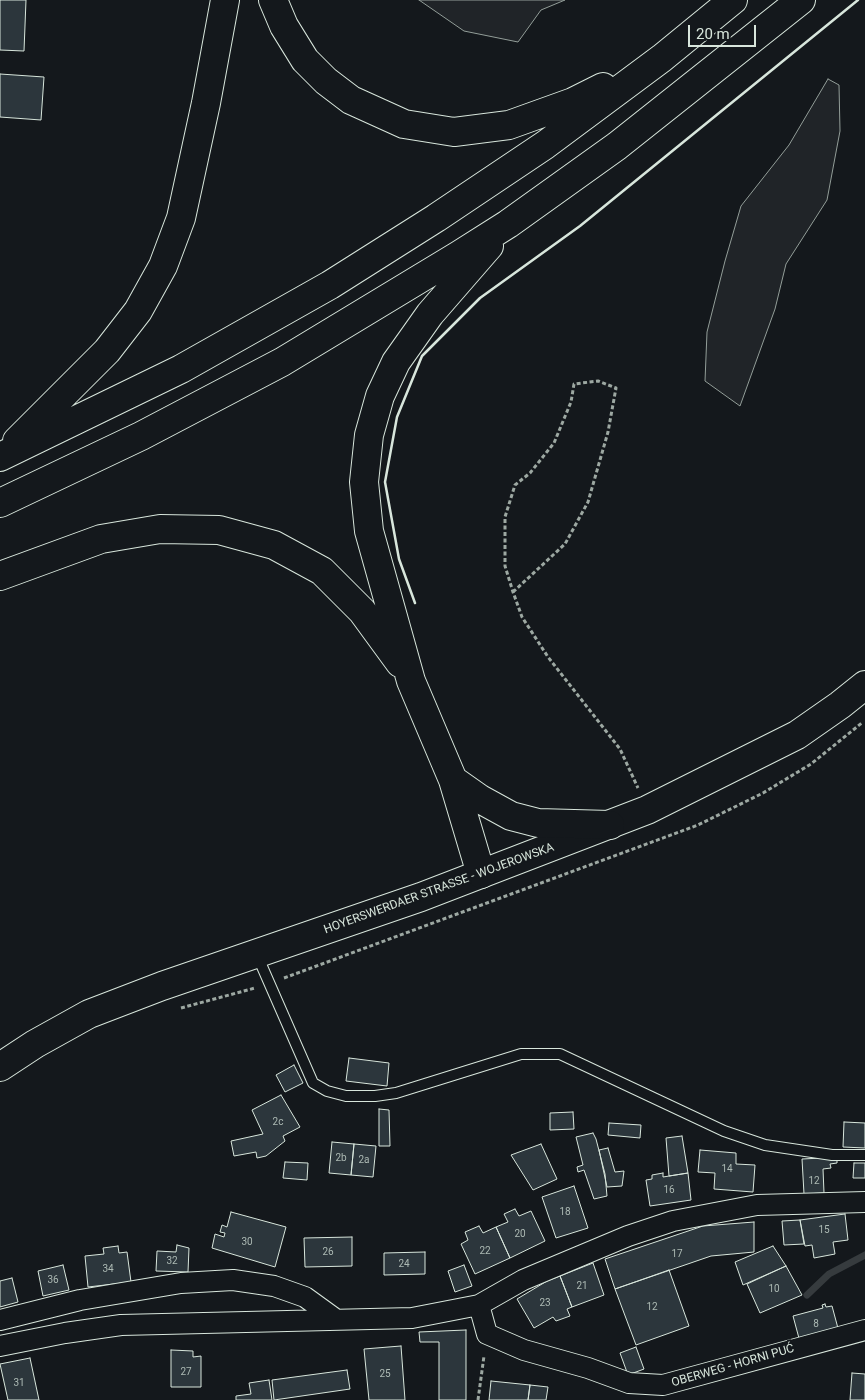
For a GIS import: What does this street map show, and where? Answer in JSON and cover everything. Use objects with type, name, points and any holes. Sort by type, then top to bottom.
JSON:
[{"type":"main road","points":[[1,457],[107,351],[138,311],[163,266],[181,218],[206,103],[225,0]]},
{"type":"main road","points":[[273,0],[284,26],[305,60],[326,81],[351,100],[372,111],[404,124],[435,130],[454,132],[509,125],[573,102],[662,58]]},
{"type":"main road","points":[[1,457],[181,369],[330,285],[546,145],[662,58],[733,0]]},
{"type":"main road","points":[[0,503],[141,436],[282,362],[508,224],[618,146],[800,0]]},
{"type":"main road","points":[[481,874],[453,780],[411,681],[369,531],[364,482],[369,435],[380,396],[396,362],[430,314],[508,224]]},
{"type":"main road","points":[[0,576],[101,539],[160,529],[219,530],[274,545],[322,571],[362,611],[411,681]]},
{"type":"main road","name":"HOYERSWERDAER STRASSE - WOJEROWSKA","points":[[0,1067],[35,1044],[89,1014],[162,986],[258,955],[481,874],[647,810],[797,735],[840,706],[865,685]]},
{"type":"main road","points":[[453,780],[480,799],[512,816],[538,823],[610,825]]},
{"type":"street","points":[[0,1346],[121,1324],[334,1318],[412,1318],[479,1305],[523,1280],[628,1236],[673,1221],[757,1205],[865,1202]]},
{"type":"street","points":[[0,1320],[80,1300],[181,1283],[233,1280],[274,1286],[305,1297],[334,1318]]},
{"type":"street","points":[[479,1305],[488,1334]]},
{"type":"street","name":"OBERWEG - HORNI PUĆ","points":[[488,1334],[524,1350],[588,1368],[629,1383],[663,1385],[865,1330]]},
{"type":"lane","points":[[258,955],[314,1083],[327,1091],[346,1096],[361,1097],[396,1093],[522,1054],[560,1054],[724,1132],[765,1145],[832,1155],[865,1156]]},
{"type":"path","points":[[513,592],[565,544],[588,502],[608,432],[616,388],[598,381],[574,384],[571,402],[554,443],[530,473],[515,485],[505,517],[505,566],[513,592],[522,617],[548,657],[620,749],[647,810]]},
{"type":"path","points":[[478,1400],[488,1334]]},
{"type":"shaded area","points":[[419,0],[565,0],[541,10],[518,42],[464,31]]},
{"type":"shaded area","points":[[828,79],[839,85],[840,131],[827,200],[786,264],[775,309],[740,406],[705,381],[707,332],[725,261],[741,206],[789,145]]},
{"type":"building","points":[[0,0],[26,0],[24,51],[0,50]]},
{"type":"building","points":[[0,74],[44,77],[41,120],[0,117]]},
{"type":"building","points":[[349,1058],[389,1063],[387,1086],[346,1081]]},
{"type":"building","points":[[294,1065],[303,1083],[285,1092],[276,1075]]},
{"type":"building","points":[[281,1095],[300,1127],[283,1136],[285,1141],[266,1156],[257,1158],[256,1152],[234,1156],[231,1141],[263,1134],[252,1110]]},
{"type":"building","points":[[379,1109],[389,1110],[390,1146],[379,1146]]},
{"type":"building","points":[[573,1112],[574,1129],[550,1130],[550,1113]]},
{"type":"building","points":[[844,1122],[865,1123],[865,1148],[843,1147]]},
{"type":"building","points":[[609,1123],[641,1125],[640,1138],[608,1135]]},
{"type":"building","points":[[593,1133],[605,1174],[607,1196],[594,1199],[584,1170],[578,1172],[577,1167],[583,1165],[576,1137]]},
{"type":"building","points":[[682,1136],[688,1173],[669,1176],[666,1138]]},
{"type":"building","points":[[332,1142],[354,1144],[351,1175],[329,1173]]},
{"type":"building","points":[[354,1144],[376,1146],[373,1177],[351,1175]]},
{"type":"building","points":[[541,1144],[557,1179],[533,1190],[511,1155]]},
{"type":"building","points":[[608,1148],[615,1172],[624,1171],[622,1186],[607,1187],[599,1150]]},
{"type":"building","points":[[700,1150],[736,1153],[736,1164],[755,1165],[753,1192],[714,1189],[715,1173],[698,1172]]},
{"type":"building","points":[[837,1158],[837,1163],[830,1164],[831,1168],[823,1169],[824,1193],[804,1194],[802,1159]]},
{"type":"building","points":[[285,1162],[308,1163],[307,1180],[283,1178]]},
{"type":"building","points":[[854,1163],[865,1163],[865,1178],[853,1178]]},
{"type":"building","points":[[663,1173],[663,1177],[688,1173],[691,1200],[650,1206],[646,1180],[652,1179],[652,1175]]},
{"type":"building","points":[[574,1186],[588,1228],[556,1238],[542,1197]]},
{"type":"building","points":[[515,1209],[519,1216],[531,1211],[545,1241],[510,1258],[496,1227],[508,1222],[504,1214]]},
{"type":"building","points":[[231,1212],[286,1227],[275,1267],[212,1248],[215,1234],[224,1237],[225,1233],[220,1232],[222,1225],[227,1227]]},
{"type":"building","points":[[845,1214],[848,1240],[833,1242],[835,1254],[814,1258],[812,1245],[805,1246],[800,1220]]},
{"type":"building","points":[[800,1220],[804,1244],[784,1245],[782,1221]]},
{"type":"building","points":[[754,1222],[754,1252],[711,1256],[615,1289],[605,1259],[703,1226]]},
{"type":"building","points":[[479,1226],[483,1233],[496,1227],[510,1258],[475,1274],[461,1244],[468,1240],[465,1232]]},
{"type":"building","points":[[352,1237],[352,1266],[305,1267],[304,1238]]},
{"type":"building","points":[[177,1245],[189,1248],[188,1272],[156,1271],[157,1251],[176,1252]]},
{"type":"building","points":[[118,1246],[119,1253],[127,1252],[131,1282],[88,1287],[85,1256],[104,1254],[103,1248]]},
{"type":"building","points":[[773,1246],[786,1266],[743,1285],[735,1262]]},
{"type":"building","points":[[425,1252],[425,1274],[384,1275],[384,1253]]},
{"type":"building","points":[[593,1263],[604,1295],[572,1307],[560,1276]]},
{"type":"building","points":[[63,1265],[69,1290],[43,1296],[38,1271]]},
{"type":"building","points":[[464,1265],[472,1286],[455,1292],[448,1271]]},
{"type":"building","points":[[786,1266],[802,1295],[760,1313],[747,1284]]},
{"type":"building","points":[[669,1270],[689,1326],[636,1345],[615,1289]]},
{"type":"building","points":[[560,1276],[572,1307],[567,1309],[570,1316],[556,1321],[553,1317],[534,1328],[517,1299],[547,1281]]},
{"type":"building","points":[[12,1278],[18,1302],[0,1307],[0,1281]]},
{"type":"building","points":[[825,1304],[826,1307],[832,1306],[839,1332],[800,1342],[793,1316],[823,1308],[822,1305]]},
{"type":"building","points":[[466,1330],[466,1400],[439,1400],[439,1342],[420,1342],[419,1332]]},
{"type":"building","points":[[401,1346],[405,1400],[369,1400],[364,1349]]},
{"type":"building","points":[[636,1347],[644,1369],[628,1375],[620,1353]]},
{"type":"building","points":[[171,1350],[193,1351],[193,1357],[201,1356],[201,1387],[171,1387]]},
{"type":"building","points":[[30,1358],[39,1400],[8,1400],[0,1364]]},
{"type":"building","points":[[347,1370],[350,1389],[274,1400],[272,1380]]},
{"type":"building","points":[[852,1373],[865,1374],[865,1400],[850,1400]]},
{"type":"building","points":[[269,1380],[272,1400],[236,1400],[236,1396],[251,1394],[249,1383]]},
{"type":"building","points":[[491,1381],[530,1385],[528,1400],[489,1400]]},
{"type":"building","points":[[530,1385],[548,1387],[546,1400],[528,1400]]},
{"type":"waterway","points":[[807,1295],[829,1274],[865,1255]]},
{"type":"wall","points":[[415,603],[399,559],[385,482],[397,417],[422,356],[480,298],[580,226],[858,0]]}]
